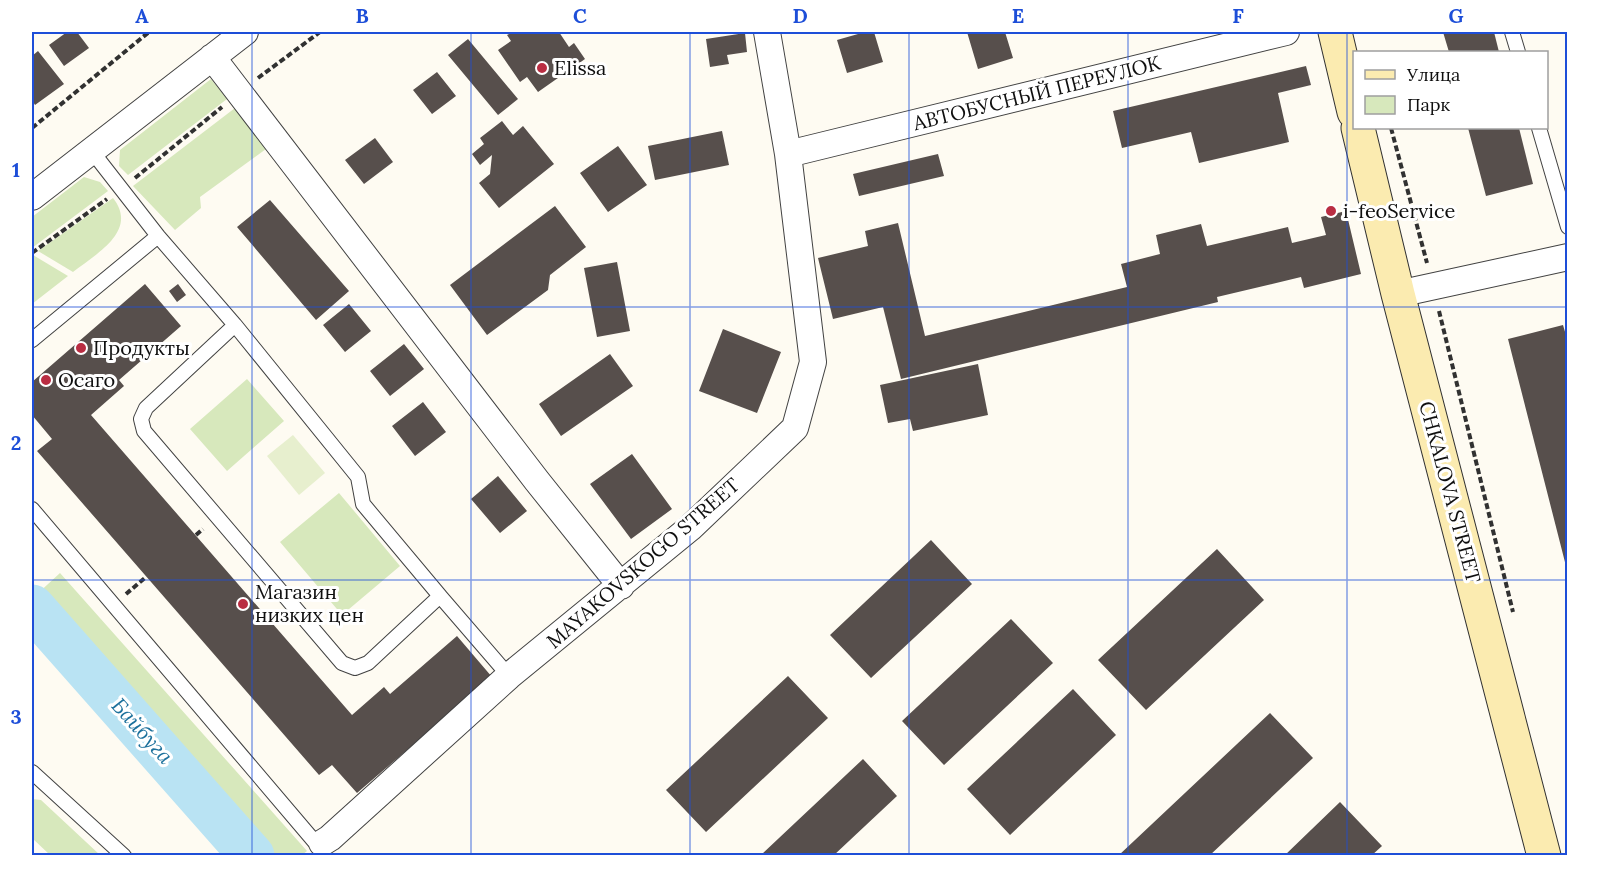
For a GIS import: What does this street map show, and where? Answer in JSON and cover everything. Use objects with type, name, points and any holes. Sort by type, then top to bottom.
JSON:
[{"type":"main road","points":[[1335,32],[1353,108]]},
{"type":"main road","name":"CHKALOVA STREET","points":[[1358,129],[1398,294],[1544,855]]},
{"type":"street","points":[[32,197],[245,32]]},
{"type":"street","name":"MAYAKOVSKOGO STREET","points":[[322,843],[509,676],[690,528],[795,428],[813,362],[788,154],[767,32]]},
{"type":"street","name":"АВТОБУСНЫЙ ПЕРЕУЛОК","points":[[788,154],[1286,32]]},
{"type":"street","points":[[212,57],[537,481],[621,586]]},
{"type":"street","points":[[1398,294],[1568,257]]},
{"type":"lane","points":[[1512,32],[1518,51]]},
{"type":"lane","points":[[1539,129],[1568,227]]},
{"type":"lane","points":[[91,150],[158,236],[235,325],[358,477],[363,504],[509,676]]},
{"type":"lane","points":[[32,340],[158,236]]},
{"type":"lane","points":[[235,325],[146,408],[141,419],[144,431],[342,663],[355,668],[368,663],[440,596]]},
{"type":"lane","points":[[32,509],[314,841],[322,843]]},
{"type":"lane","points":[[35,781],[124,855]]},
{"type":"path","points":[[32,128],[148,32]]},
{"type":"path","points":[[32,253],[122,189],[238,93],[320,32]]},
{"type":"path","points":[[1391,129],[1433,287],[1514,618]]},
{"type":"green space","points":[[211,79],[227,99],[128,175],[119,166],[120,150]]},
{"type":"green space","points":[[235,108],[266,149],[200,197],[201,208],[175,230],[133,186]]},
{"type":"green space","points":[[84,177],[100,182],[108,191],[32,248],[32,217]]},
{"type":"green space","points":[[113,198],[120,210],[121,221],[118,231],[103,249],[73,272],[38,251]]},
{"type":"green space","points":[[32,256],[68,276],[32,304]]},
{"type":"green space","points":[[247,379],[284,421],[227,471],[190,429]]},
{"type":"green space","points":[[293,435],[325,473],[299,495],[267,456]]},
{"type":"green space","points":[[339,493],[400,566],[342,615],[280,542]]},
{"type":"green space","points":[[60,573],[307,851],[302,855],[268,855],[35,596]]},
{"type":"green space","points":[[32,799],[41,800],[100,855],[50,855],[32,838]]},
{"type":"building","points":[[67,32],[77,32],[89,48],[64,66],[49,45]]},
{"type":"building","name":"Elissa","points":[[513,32],[559,32],[569,47],[574,43],[585,59],[538,92],[527,77],[520,82],[498,50],[511,41],[507,35]]},
{"type":"building","points":[[865,32],[874,32],[883,62],[847,73],[837,40]]},
{"type":"building","points":[[967,32],[1005,32],[1013,58],[978,69]]},
{"type":"building","points":[[1443,32],[1494,32],[1499,51],[1449,51]]},
{"type":"building","points":[[745,33],[747,52],[727,55],[729,64],[710,67],[706,39]]},
{"type":"building","points":[[468,39],[518,99],[498,115],[448,55]]},
{"type":"building","points":[[38,51],[64,84],[35,105],[32,100],[32,56]]},
{"type":"building","points":[[1306,66],[1311,85],[1278,93],[1289,142],[1199,163],[1191,132],[1122,148],[1113,111]]},
{"type":"building","points":[[437,72],[456,96],[432,114],[413,90]]},
{"type":"building","points":[[502,121],[513,135],[523,126],[554,164],[499,208],[479,183],[490,174],[492,155],[480,165],[472,154],[484,144],[480,138]]},
{"type":"building","points":[[1468,129],[1519,129],[1533,184],[1486,196]]},
{"type":"building","points":[[722,131],[729,165],[655,180],[648,146]]},
{"type":"building","points":[[375,138],[393,162],[364,184],[345,160]]},
{"type":"building","points":[[618,146],[647,185],[608,212],[580,173]]},
{"type":"building","points":[[938,154],[944,176],[859,196],[853,174]]},
{"type":"building","points":[[270,200],[349,291],[316,320],[237,227]]},
{"type":"building","points":[[555,206],[586,247],[550,275],[548,290],[487,335],[450,285]]},
{"type":"building","points":[[1346,211],[1361,274],[1304,288],[1301,277],[1217,297],[1218,302],[901,379],[883,307],[833,319],[818,258],[868,246],[865,231],[898,223],[925,336],[1127,287],[1121,264],[1160,254],[1156,235],[1201,224],[1207,246],[1288,227],[1292,243],[1326,235],[1321,217]]},
{"type":"building","points":[[617,262],[630,331],[597,337],[584,268]]},
{"type":"building","points":[[145,284],[181,326],[119,380],[124,386],[91,415],[352,715],[384,687],[390,694],[457,636],[492,677],[357,793],[332,765],[319,775],[37,451],[52,439],[32,415],[32,382]]},
{"type":"building","points":[[178,284],[186,295],[177,302],[169,291]]},
{"type":"building","points":[[349,304],[371,331],[345,352],[323,325]]},
{"type":"building","points":[[1563,325],[1568,342],[1567,570],[1508,339]]},
{"type":"building","points":[[723,329],[781,352],[757,413],[699,391]]},
{"type":"building","points":[[404,344],[424,369],[390,396],[370,371]]},
{"type":"building","points":[[610,354],[633,386],[561,436],[539,404]]},
{"type":"building","points":[[978,364],[988,415],[913,431],[910,419],[888,423],[880,385]]},
{"type":"building","points":[[423,402],[446,432],[415,456],[392,426]]},
{"type":"building","points":[[632,454],[672,509],[631,539],[590,484]]},
{"type":"building","points":[[498,476],[527,511],[500,533],[471,499]]},
{"type":"building","points":[[931,540],[972,584],[871,678],[830,635]]},
{"type":"building","points":[[1217,549],[1264,600],[1146,710],[1098,660]]},
{"type":"building","points":[[1011,619],[1053,663],[944,765],[902,721]]},
{"type":"building","points":[[788,676],[828,718],[706,832],[666,790]]},
{"type":"building","points":[[1073,689],[1116,735],[1010,835],[967,789]]},
{"type":"building","points":[[1270,713],[1313,758],[1209,856],[1118,856]]},
{"type":"building","points":[[863,759],[897,796],[833,856],[760,856]]},
{"type":"building","points":[[1340,802],[1382,846],[1371,856],[1284,856]]},
{"type":"waterway","name":"Байбуга","points":[[32,607],[252,856]]},
{"type":"place","name":"Elissa","points":[[542,68]]},
{"type":"place","name":"i-feoService","points":[[1331,211]]},
{"type":"place","name":"Продукты","points":[[81,348]]},
{"type":"place","name":"Осаго","points":[[46,380]]},
{"type":"place","name":"Магазин низких цен","points":[[243,604]]}]
